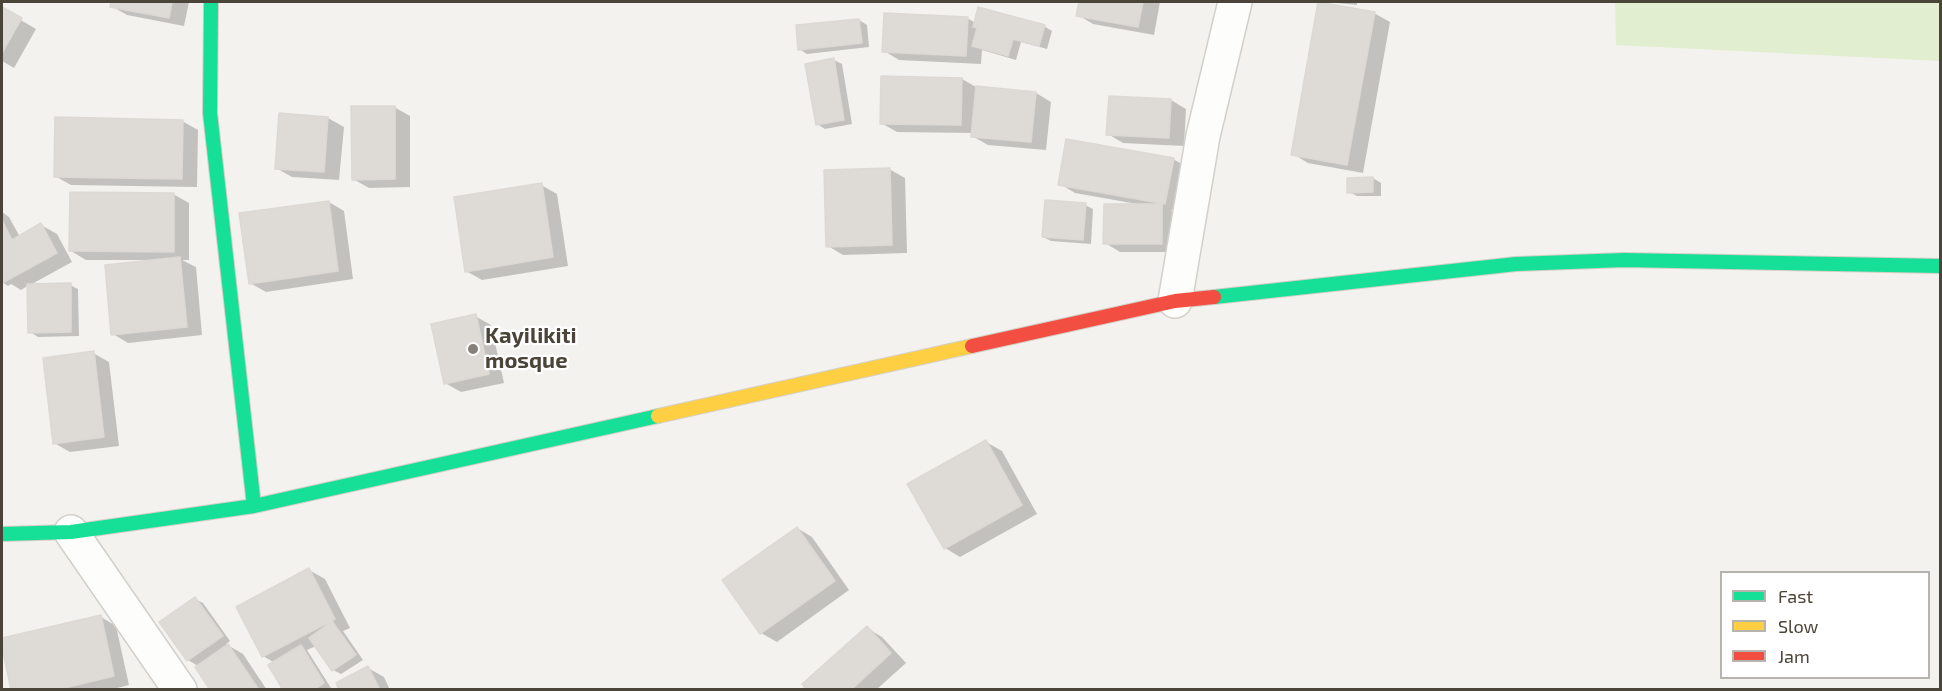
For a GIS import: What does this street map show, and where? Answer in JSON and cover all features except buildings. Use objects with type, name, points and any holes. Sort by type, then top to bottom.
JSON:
[{"type":"main road","points":[[211,2],[210,113],[254,506]]},
{"type":"main road","points":[[2,534],[71,532],[254,506],[1175,301],[1516,264],[1624,260],[1941,266]]},
{"type":"street","points":[[1175,301],[1203,136],[1235,2]]},
{"type":"street","points":[[71,532],[180,690]]},
{"type":"green space","points":[[1615,2],[1940,2],[1940,61],[1616,45]]},
{"type":"traffic: fast","points":[[211,2],[210,113],[254,506]]},
{"type":"traffic: fast","points":[[1214,297],[1516,264],[1624,260],[1940,266]]},
{"type":"traffic: fast","points":[[2,534],[71,532],[254,506],[658,416]]},
{"type":"traffic: slow","points":[[658,416],[972,346]]},
{"type":"traffic: jam","points":[[972,346],[1175,301],[1214,297]]},
{"type":"place","name":"Kayilikiti mosque","points":[[473,349]]}]
